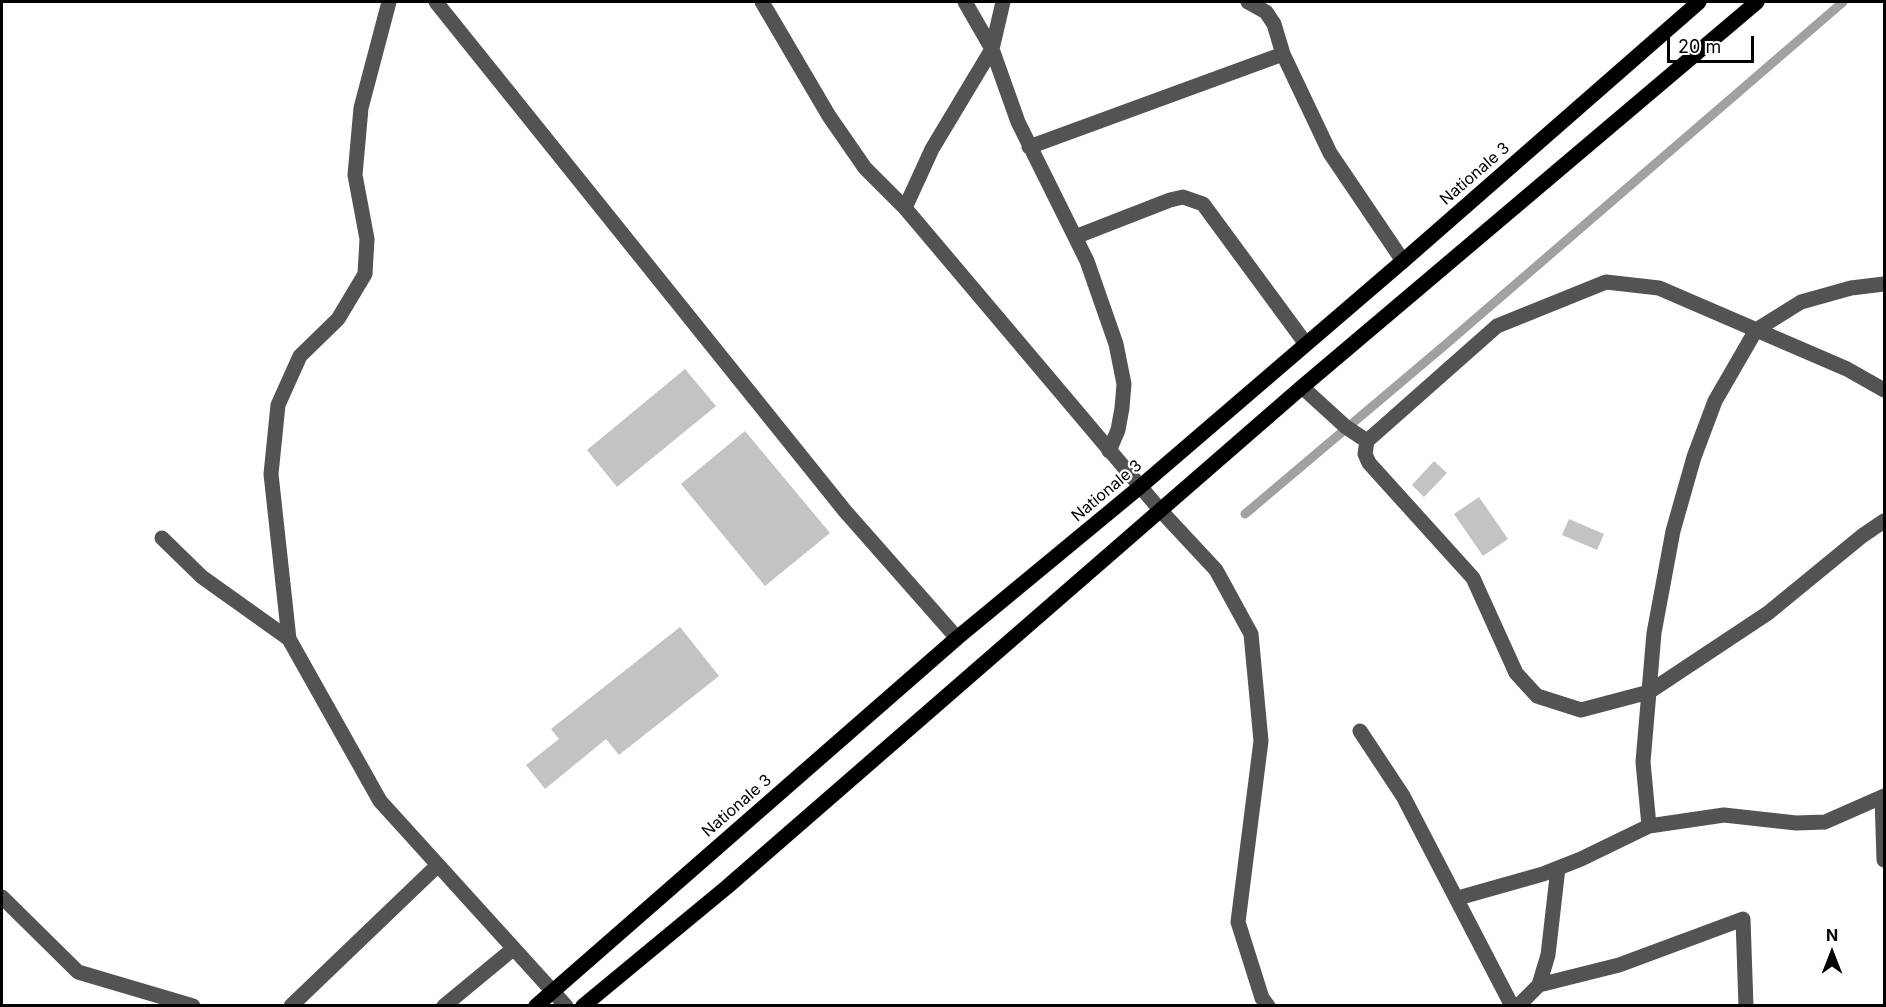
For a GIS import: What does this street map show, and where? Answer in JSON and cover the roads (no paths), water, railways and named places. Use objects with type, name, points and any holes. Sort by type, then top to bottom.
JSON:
[{"type":"main road","name":"Nationale 3","points":[[536,1005],[957,638],[1141,486],[1306,345],[1699,2]]},
{"type":"main road","points":[[583,1005],[736,879],[1161,512],[1302,387],[1757,2]]},
{"type":"street","points":[[389,2],[361,108],[355,175],[367,239],[365,273],[338,319],[300,356],[278,405],[271,474],[289,639],[380,801],[566,1005]]},
{"type":"street","points":[[436,2],[845,511],[957,638]]},
{"type":"street","points":[[762,2],[830,116],[866,168],[905,208],[1161,512],[1216,570],[1251,634],[1261,741],[1238,922],[1262,998],[1268,1005]]},
{"type":"street","points":[[965,2],[992,49],[1007,95],[1029,147],[1087,261],[1121,364],[1122,408],[1118,430],[1109,451]]},
{"type":"street","points":[[905,208],[932,149],[960,98],[992,49],[1004,2]]},
{"type":"street","points":[[1248,2],[1266,12],[1274,24],[1283,54],[1330,153],[1403,261]]},
{"type":"street","points":[[1029,147],[1283,54]]},
{"type":"street","points":[[1075,237],[1170,200],[1193,199],[1203,204],[1306,345]]},
{"type":"street","points":[[1884,390],[1847,369],[1659,288],[1605,282],[1497,326],[1367,441],[1365,454],[1369,463],[1473,578],[1516,673],[1537,696],[1581,710],[1649,692],[1768,613],[1862,536],[1884,521]]},
{"type":"street","points":[[1649,826],[1642,762],[1654,633],[1671,542],[1694,457],[1715,401],[1756,330],[1802,302],[1851,288],[1884,284]]},
{"type":"street","points":[[1302,387],[1346,427],[1367,441]]},
{"type":"street","points":[[162,538],[202,577],[289,639]]},
{"type":"street","points":[[1360,731],[1403,796],[1512,1005]]},
{"type":"street","points":[[1458,898],[1558,868],[1649,826],[1724,815],[1796,823],[1825,822],[1883,796],[1884,860]]},
{"type":"street","points":[[291,1005],[438,865]]},
{"type":"street","points":[[1539,985],[1548,955],[1558,868]]},
{"type":"street","points":[[2,897],[78,972],[193,1005]]},
{"type":"street","points":[[1518,1005],[1539,985],[1619,965],[1743,919],[1746,1005]]},
{"type":"street","points":[[444,1005],[513,949]]},
{"type":"waterway","points":[[1245,514],[1843,2]]}]
